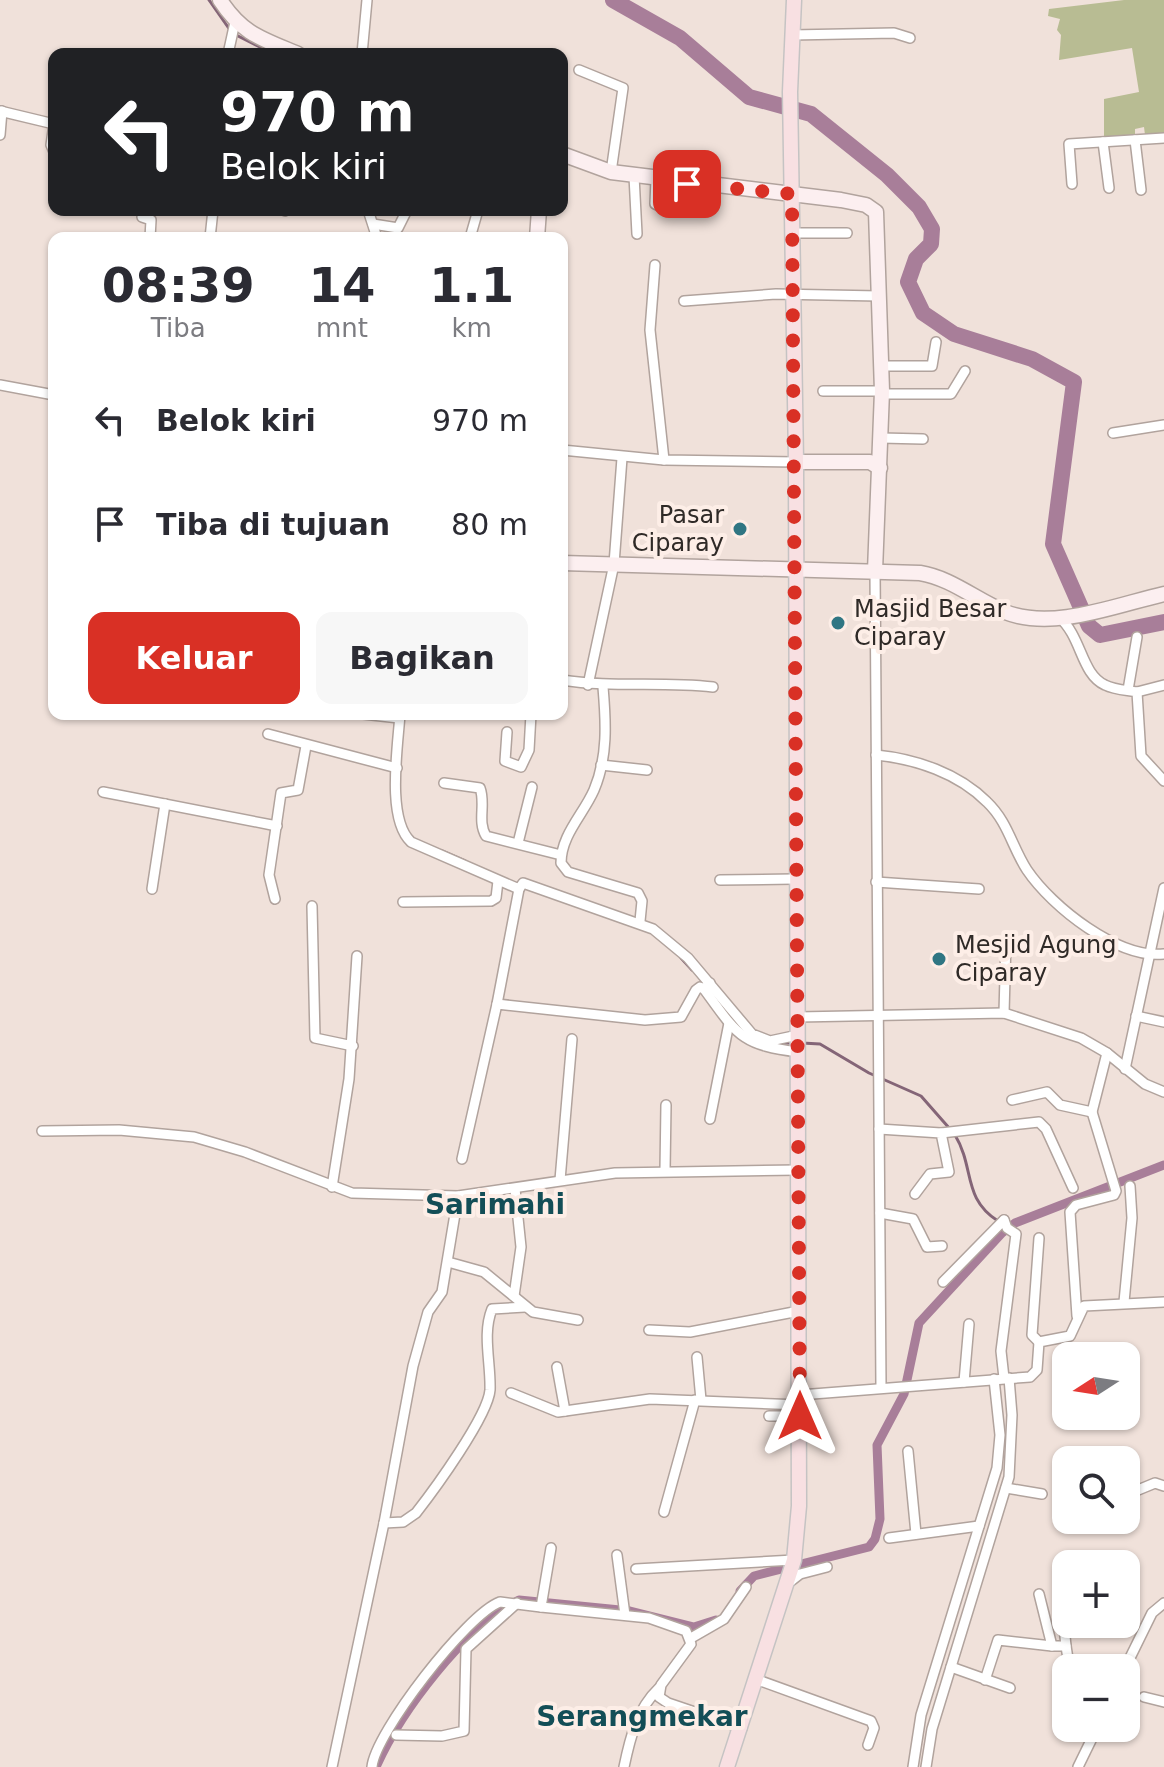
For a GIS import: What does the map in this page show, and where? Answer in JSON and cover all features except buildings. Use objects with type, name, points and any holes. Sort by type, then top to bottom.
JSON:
[{"type":"main road","points":[[220,0],[235,22],[251,35],[283,48]]},
{"type":"main road","points":[[727,1767],[758,1680],[791,1570],[800,1405],[798,1017],[794,879],[796,462],[790,135],[794,0]]},
{"type":"main road","points":[[568,156],[611,172],[634,176],[792,194],[872,208],[877,218],[882,366],[875,571]]},
{"type":"main road","points":[[796,462],[870,462],[880,468]]},
{"type":"main road","points":[[568,563],[931,575],[1022,618],[1062,616],[1164,594]]},
{"type":"street","points":[[363,48],[367,0]]},
{"type":"street","points":[[229,48],[235,22]]},
{"type":"street","points":[[792,35],[894,33],[910,38]]},
{"type":"street","points":[[579,70],[623,88],[611,172]]},
{"type":"street","points":[[0,135],[1,111],[48,123]]},
{"type":"street","points":[[1072,184],[1069,144],[1164,138]]},
{"type":"street","points":[[1135,140],[1141,190]]},
{"type":"street","points":[[1103,142],[1109,188]]},
{"type":"street","points":[[634,176],[637,234]]},
{"type":"street","points":[[656,179],[655,204],[668,210]]},
{"type":"street","points":[[370,216],[375,232]]},
{"type":"street","points":[[373,224],[398,228],[404,216]]},
{"type":"street","points":[[142,217],[150,219],[150,232]]},
{"type":"street","points":[[792,233],[847,233]]},
{"type":"street","points":[[655,265],[650,330],[664,460]]},
{"type":"street","points":[[684,301],[792,295],[879,296]]},
{"type":"street","points":[[882,366],[932,366],[936,342]]},
{"type":"street","points":[[823,391],[951,394],[965,371]]},
{"type":"street","points":[[0,385],[48,393]]},
{"type":"street","points":[[1113,433],[1164,425]]},
{"type":"street","points":[[881,438],[923,439]]},
{"type":"street","points":[[568,451],[622,458],[796,462]]},
{"type":"street","points":[[588,685],[614,564],[622,458]]},
{"type":"street","points":[[875,571],[881,1387]]},
{"type":"street","points":[[1062,616],[1072,628],[1089,671],[1097,681],[1132,691],[1164,685]]},
{"type":"street","points":[[1137,637],[1132,691],[1141,756],[1164,781]]},
{"type":"street","points":[[568,681],[603,687],[654,681],[713,687]]},
{"type":"street","points":[[603,687],[606,728],[601,765],[593,792],[571,830],[561,855],[561,865],[566,871],[638,893],[642,901],[640,921]]},
{"type":"street","points":[[400,720],[397,808],[407,839],[423,850],[498,881],[640,921],[672,943],[740,1030],[767,1040],[798,1043]]},
{"type":"street","points":[[507,732],[505,761],[521,767],[529,750],[531,720]]},
{"type":"street","points":[[268,734],[397,768]]},
{"type":"street","points":[[275,899],[269,875],[281,791],[298,790],[306,746]]},
{"type":"street","points":[[876,755],[923,762],[986,800],[1005,821],[1028,870],[1094,933],[1125,949],[1151,956],[1164,954]]},
{"type":"street","points":[[601,765],[647,770]]},
{"type":"street","points":[[444,783],[480,788],[484,833],[561,855]]},
{"type":"street","points":[[518,843],[532,787]]},
{"type":"street","points":[[103,792],[277,826]]},
{"type":"street","points":[[152,889],[165,804]]},
{"type":"street","points":[[720,880],[794,879]]},
{"type":"street","points":[[403,902],[491,901],[496,898],[498,881]]},
{"type":"street","points":[[876,882],[979,889]]},
{"type":"street","points":[[462,1159],[520,888]]},
{"type":"street","points":[[1125,1069],[1164,888]]},
{"type":"street","points":[[312,906],[314,1037],[353,1046]]},
{"type":"street","points":[[1004,1013],[1006,940]]},
{"type":"street","points":[[332,1187],[353,1046],[357,956]]},
{"type":"street","points":[[497,1004],[651,1021],[681,1017],[695,991],[707,986]]},
{"type":"street","points":[[707,986],[729,1023],[758,1045],[798,1043]]},
{"type":"street","points":[[798,1017],[878,1018],[1004,1013],[1081,1038],[1164,1092]]},
{"type":"street","points":[[1136,1016],[1164,1022]]},
{"type":"street","points":[[710,1119],[729,1023]]},
{"type":"street","points":[[560,1180],[572,1039]]},
{"type":"street","points":[[1077,1316],[1070,1212],[1076,1205],[1114,1195],[1115,1186],[1092,1112],[1107,1053]]},
{"type":"street","points":[[1012,1100],[1047,1092],[1060,1105],[1092,1112]]},
{"type":"street","points":[[665,1170],[666,1105]]},
{"type":"street","points":[[879,1129],[950,1133],[1011,1122],[1039,1122],[1046,1129],[1073,1188]]},
{"type":"street","points":[[42,1131],[119,1130],[194,1137],[262,1158],[352,1193],[458,1196],[560,1180],[665,1170],[798,1170]]},
{"type":"street","points":[[915,1194],[930,1174],[949,1172],[950,1133]]},
{"type":"street","points":[[1124,1302],[1132,1218],[1130,1186]]},
{"type":"street","points":[[514,1296],[521,1247],[515,1189]]},
{"type":"street","points":[[332,1767],[416,1354],[428,1312],[442,1292],[458,1196]]},
{"type":"street","points":[[880,1213],[913,1219],[927,1247],[942,1246]]},
{"type":"street","points":[[913,1767],[921,1715],[1000,1448],[1001,1351],[1010,1258],[1016,1234],[1004,1220],[943,1282]]},
{"type":"street","points":[[1039,1238],[1032,1335],[1039,1342]]},
{"type":"street","points":[[448,1262],[484,1272],[525,1307],[540,1314],[578,1320]]},
{"type":"street","points":[[1039,1342],[1070,1336],[1077,1316],[1087,1304],[1164,1302]]},
{"type":"street","points":[[384,1523],[403,1522],[416,1513],[480,1417],[490,1393],[487,1342],[492,1309],[525,1307]]},
{"type":"street","points":[[649,1330],[690,1332],[799,1311]]},
{"type":"street","points":[[964,1382],[969,1324]]},
{"type":"street","points":[[769,1416],[800,1405],[881,1387],[1035,1374],[1039,1342]]},
{"type":"street","points":[[664,1512],[698,1400],[697,1357]]},
{"type":"street","points":[[557,1367],[565,1411]]},
{"type":"street","points":[[926,1767],[932,1729],[1006,1488],[1012,1441],[1001,1379]]},
{"type":"street","points":[[511,1393],[547,1409],[565,1411],[626,1401],[698,1400],[800,1405]]},
{"type":"street","points":[[908,1451],[916,1534]]},
{"type":"street","points":[[1140,1489],[1155,1483],[1164,1486]]},
{"type":"street","points":[[1006,1488],[1042,1494]]},
{"type":"street","points":[[889,1538],[979,1526]]},
{"type":"street","points":[[542,1603],[551,1548]]},
{"type":"street","points":[[617,1555],[624,1611]]},
{"type":"street","points":[[636,1569],[791,1570],[800,1574],[827,1567]]},
{"type":"street","points":[[624,1767],[629,1742],[641,1711],[684,1655],[691,1638],[724,1619],[746,1587]]},
{"type":"street","points":[[1039,1594],[1052,1646]]},
{"type":"street","points":[[382,1738],[409,1737],[396,1735],[442,1736],[464,1731],[466,1649],[514,1602]]},
{"type":"street","points":[[372,1767],[382,1738],[463,1630],[494,1604],[542,1603],[624,1611],[666,1622],[686,1631],[691,1638]]},
{"type":"street","points":[[1132,1654],[1152,1613],[1164,1603]]},
{"type":"street","points":[[1065,1638],[1067,1654]]},
{"type":"street","points":[[985,1680],[998,1640],[1066,1646]]},
{"type":"street","points":[[951,1667],[1010,1688]]},
{"type":"street","points":[[758,1680],[871,1721],[874,1728],[868,1745]]},
{"type":"street","points":[[661,1685],[659,1695],[664,1701],[742,1728]]},
{"type":"street","points":[[1144,1697],[1164,1702]]},
{"type":"street","points":[[1078,1767],[1090,1742]]},
{"type":"green space","points":[[1124,0],[1164,0],[1164,134],[1145,135],[1144,127],[1135,129],[1135,135],[1104,138],[1104,99],[1139,92],[1132,48],[1059,60],[1061,35],[1057,30],[1060,19],[1048,16],[1049,9]]},
{"type":"waterway","points":[[209,0],[230,30]]},
{"type":"waterway","points":[[613,0],[680,38],[749,97],[811,114],[887,175],[919,207],[932,229],[931,244],[916,259],[908,282],[923,313],[954,334],[1032,359],[1074,382],[1053,544],[1089,626],[1100,635],[1164,622]]},
{"type":"waterway","points":[[236,35],[262,48]]},
{"type":"waterway","points":[[442,851],[465,861]]},
{"type":"waterway","points":[[681,958],[692,970]]},
{"type":"waterway","points":[[778,1043],[794,1043]]},
{"type":"waterway","points":[[802,1043],[820,1044],[869,1073],[921,1096],[950,1129]]},
{"type":"waterway","points":[[955,1135],[974,1192],[987,1212],[998,1221]]},
{"type":"waterway","points":[[740,1591],[754,1576],[869,1547],[875,1539],[880,1519],[877,1445],[904,1394],[919,1323],[1002,1233],[1015,1223],[1164,1165]]},
{"type":"waterway","points":[[376,1767],[401,1721],[436,1673],[477,1630],[519,1600],[630,1611],[694,1627],[716,1620]]},
{"type":"place","name":"Pasar Ciparay","points":[[740,529]]},
{"type":"place","name":"Masjid Besar Ciparay","points":[[838,623]]},
{"type":"place","name":"Mesjid Agung Ciparay","points":[[939,959]]},
{"type":"district","name":"Sarimahi","points":[[495,1204]]},
{"type":"district","name":"Serangmekar","points":[[642,1716]]},
{"type":"route","points":[[687,184],[792,194],[800,1416]]}]
